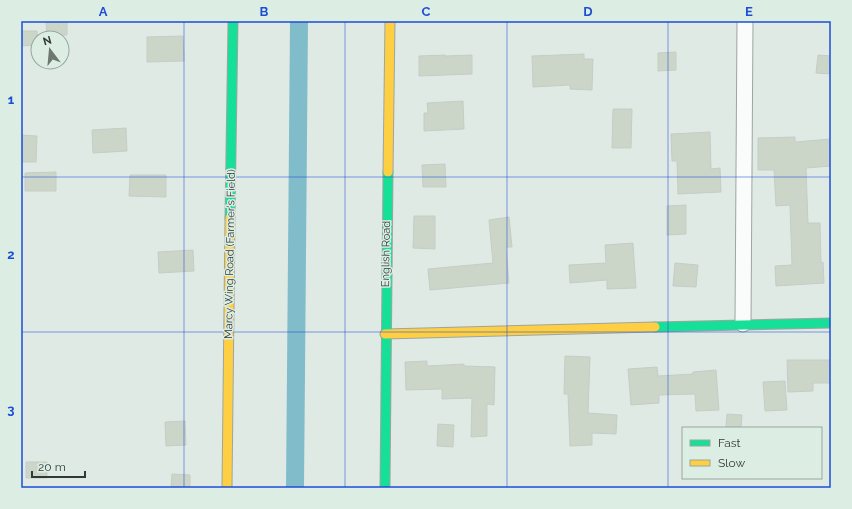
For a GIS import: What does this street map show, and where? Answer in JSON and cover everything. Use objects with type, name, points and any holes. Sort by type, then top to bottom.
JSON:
[{"type":"street","name":"Marcy Wing Road (Farmer's Field)","points":[[227,488],[233,21]]},
{"type":"street","name":"English Road","points":[[385,488],[385,334],[390,21]]},
{"type":"street","points":[[743,324],[745,21]]},
{"type":"street","points":[[385,334],[831,323]]},
{"type":"building","points":[[67,21],[67,30],[47,30],[46,22]]},
{"type":"building","points":[[21,31],[30,31],[30,45],[21,46]]},
{"type":"building","points":[[183,36],[184,61],[147,62],[147,37]]},
{"type":"building","points":[[676,52],[676,70],[658,71],[658,53]]},
{"type":"building","points":[[584,54],[584,59],[593,59],[592,90],[570,89],[570,85],[533,87],[532,56]]},
{"type":"building","points":[[472,55],[472,74],[419,76],[419,56]]},
{"type":"building","points":[[818,55],[831,56],[831,74],[816,73]]},
{"type":"building","points":[[463,101],[464,129],[424,131],[424,113],[428,113],[427,103]]},
{"type":"building","points":[[613,109],[632,109],[631,148],[612,148]]},
{"type":"building","points":[[126,128],[127,151],[93,153],[92,130]]},
{"type":"building","points":[[710,132],[711,169],[720,168],[721,192],[678,194],[677,161],[672,161],[671,134]]},
{"type":"building","points":[[21,135],[37,136],[36,162],[21,162]]},
{"type":"building","points":[[795,137],[795,142],[831,139],[831,166],[806,168],[808,223],[820,223],[821,263],[823,262],[824,283],[776,286],[775,266],[792,265],[790,205],[776,206],[774,170],[758,170],[758,138]]},
{"type":"building","points":[[445,164],[446,187],[423,187],[422,165]]},
{"type":"building","points":[[56,172],[56,191],[25,191],[25,173]]},
{"type":"building","points":[[130,175],[166,175],[166,197],[129,196]]},
{"type":"building","points":[[686,205],[686,234],[667,235],[667,206]]},
{"type":"building","points":[[414,216],[435,216],[435,249],[413,248]]},
{"type":"building","points":[[509,217],[512,247],[506,247],[509,283],[430,290],[428,269],[493,263],[489,220]]},
{"type":"building","points":[[633,243],[636,288],[607,289],[607,280],[570,283],[569,265],[606,263],[605,245]]},
{"type":"building","points":[[193,250],[194,271],[159,273],[158,252]]},
{"type":"building","points":[[675,263],[698,265],[696,287],[673,286]]},
{"type":"building","points":[[565,356],[590,357],[588,413],[617,415],[616,434],[592,433],[592,445],[570,446],[568,394],[564,394]]},
{"type":"building","points":[[787,360],[831,360],[831,383],[813,383],[813,391],[788,392]]},
{"type":"building","points":[[427,361],[427,366],[464,364],[464,366],[495,367],[494,405],[487,404],[487,436],[471,437],[472,398],[442,399],[442,389],[406,390],[405,362]]},
{"type":"building","points":[[657,367],[658,376],[693,374],[693,372],[716,370],[719,410],[696,411],[695,394],[659,395],[659,403],[631,405],[628,369]]},
{"type":"building","points":[[785,381],[787,410],[765,411],[763,382]]},
{"type":"building","points":[[727,414],[742,415],[741,427],[726,427]]},
{"type":"building","points":[[185,421],[186,445],[166,446],[165,422]]},
{"type":"building","points":[[438,424],[454,425],[453,447],[437,446]]},
{"type":"building","points":[[26,462],[47,462],[47,478],[26,478]]},
{"type":"building","points":[[172,474],[190,475],[190,488],[171,488]]},
{"type":"waterway","points":[[295,488],[299,21]]},
{"type":"traffic: fast","points":[[230,218],[233,21]]},
{"type":"traffic: fast","points":[[385,488],[388,172]]},
{"type":"traffic: fast","points":[[655,327],[831,323]]},
{"type":"traffic: slow","points":[[388,172],[390,21]]},
{"type":"traffic: slow","points":[[227,488],[230,218]]},
{"type":"traffic: slow","points":[[385,334],[655,327]]}]
